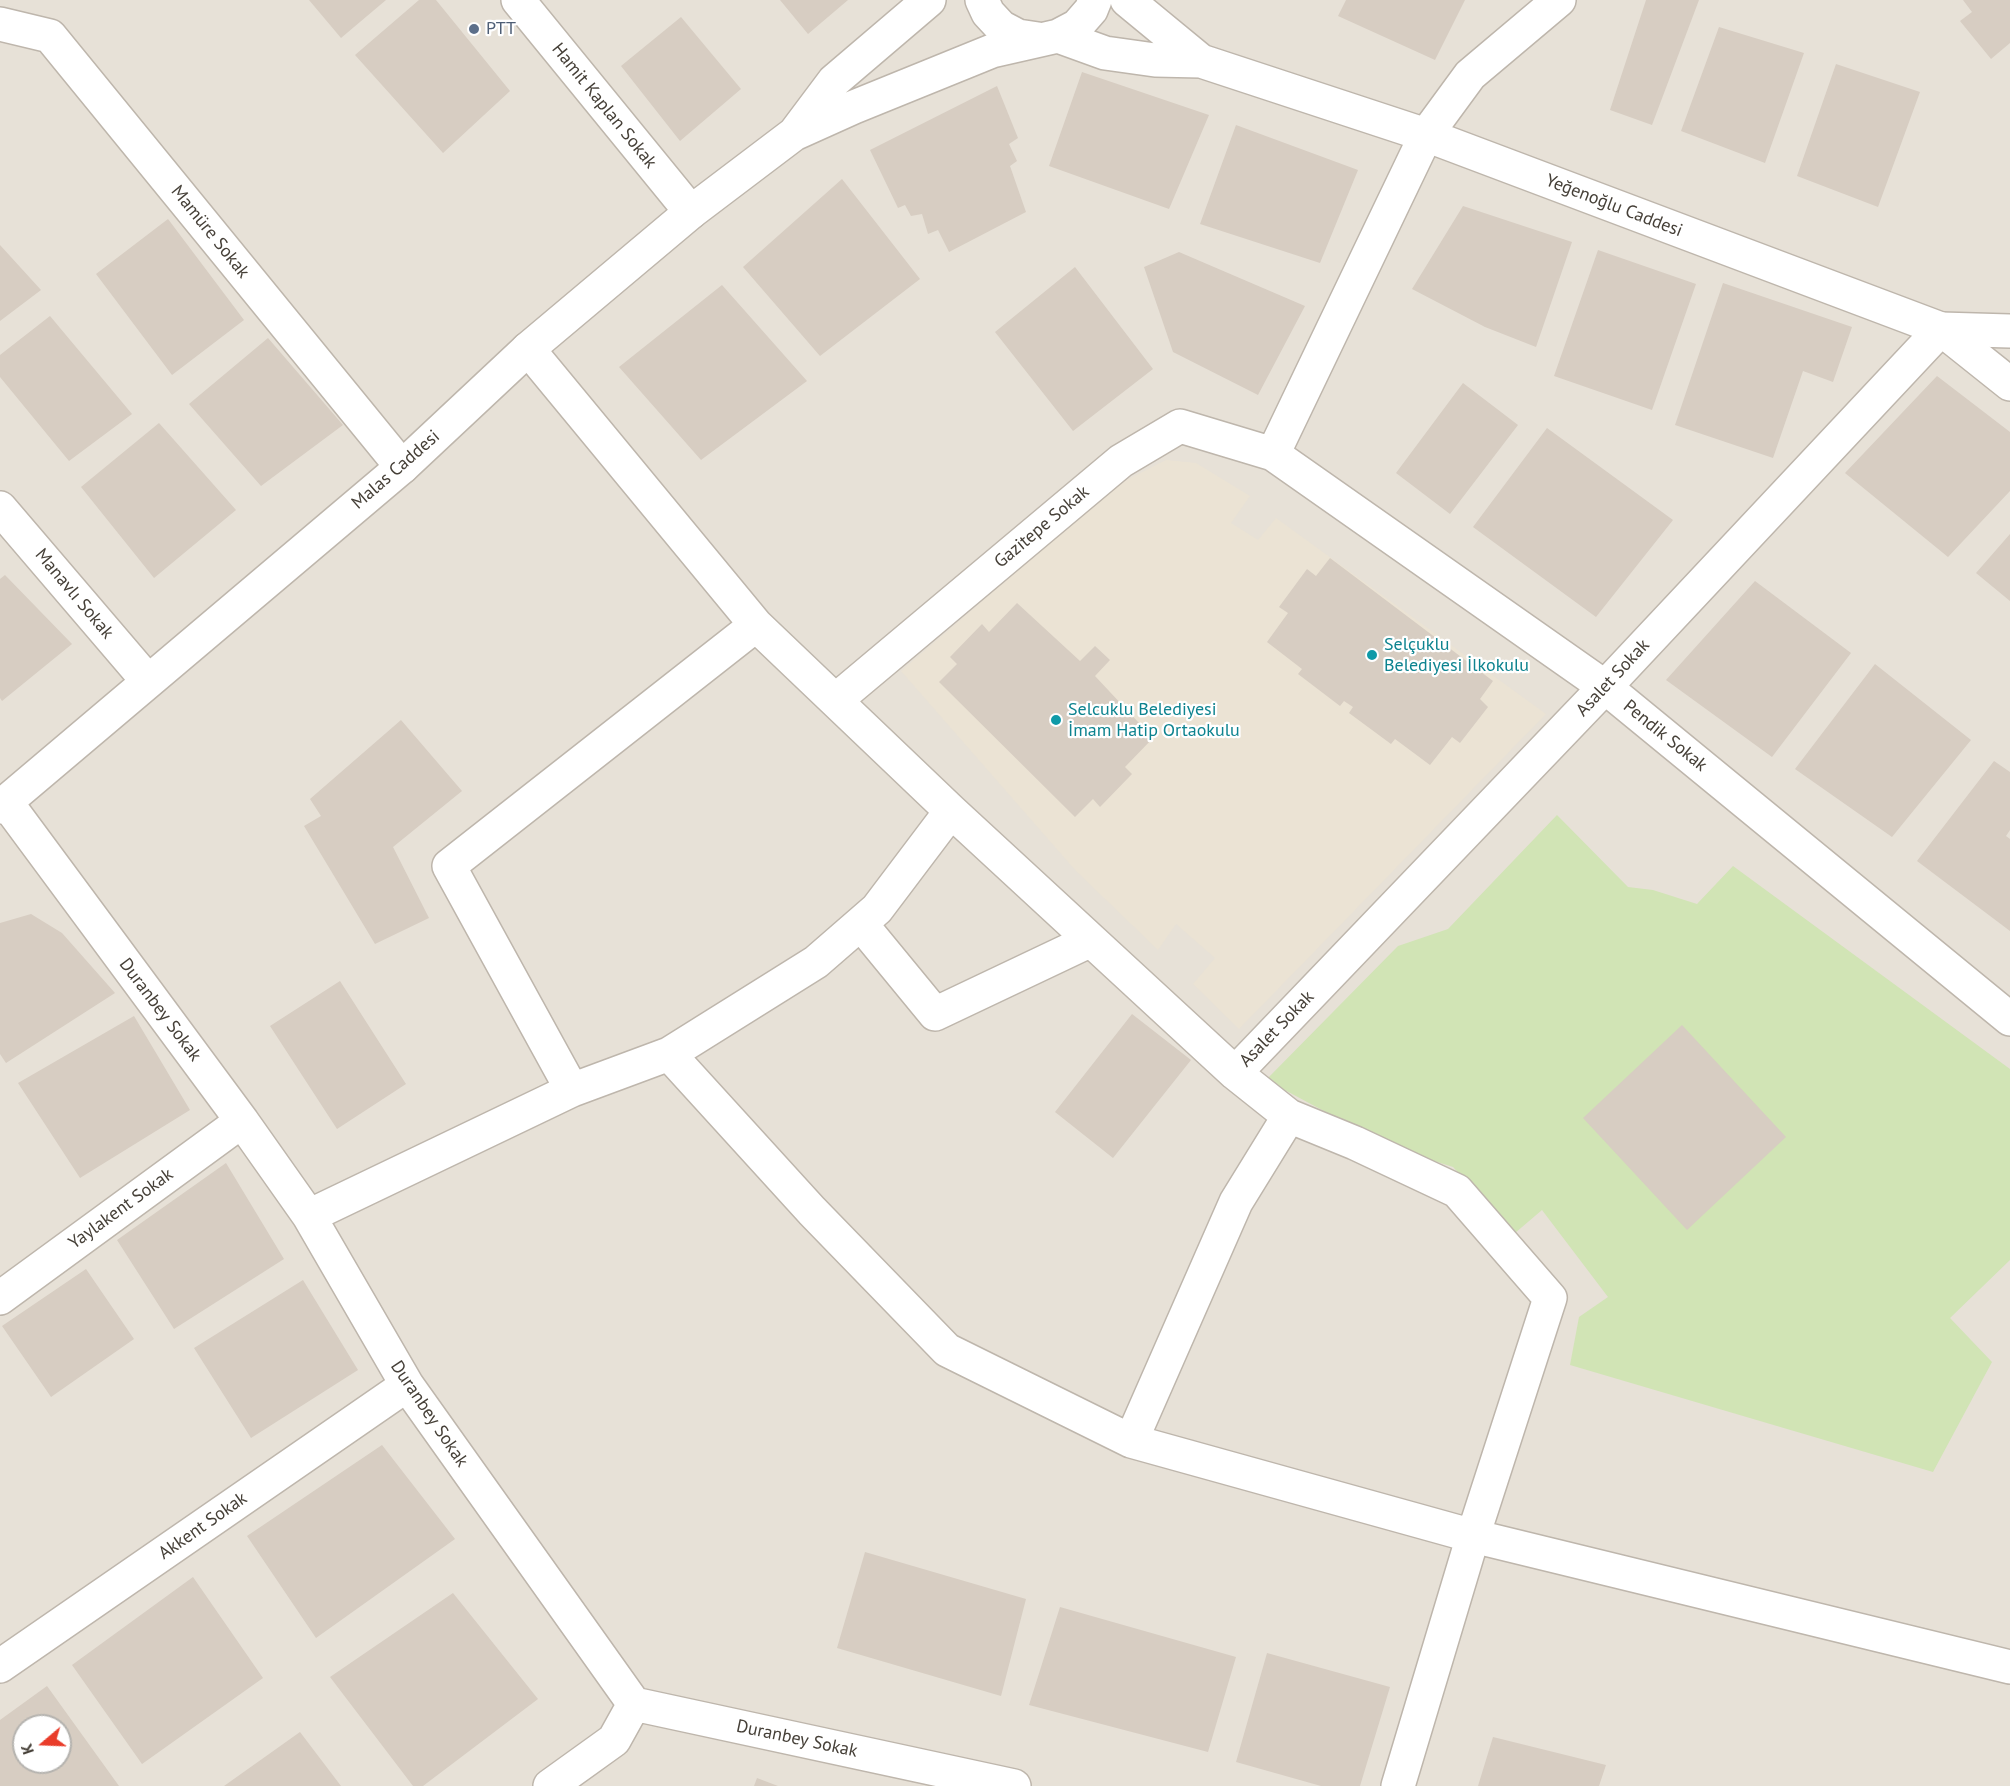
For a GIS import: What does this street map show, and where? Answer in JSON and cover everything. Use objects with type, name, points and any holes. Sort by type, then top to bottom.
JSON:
[{"type":"street","name":"Hamit Kaplan Sokak","points":[[518,0],[691,212]]},
{"type":"street","points":[[794,135],[834,81],[929,0]]},
{"type":"street","points":[[982,0],[988,13],[1001,27],[1018,36],[1048,37],[1105,53],[1155,60],[1201,61]]},
{"type":"street","points":[[794,135],[854,107],[992,51],[1048,37],[1077,26],[1091,10],[1095,0]]},
{"type":"street","points":[[1127,0],[1201,61]]},
{"type":"street","points":[[1156,0],[1173,39]]},
{"type":"street","points":[[1273,454],[1426,135],[1470,75],[1559,0]]},
{"type":"street","name":"Mamüre Sokak","points":[[0,24],[50,36],[402,467]]},
{"type":"street","name":"Yeğenoğlu Caddesi","points":[[1201,61],[1426,135],[1941,329],[2010,384]]},
{"type":"street","name":"Malas Caddesi","points":[[3,805],[147,680],[402,467],[528,348],[691,212],[794,135]]},
{"type":"street","points":[[1941,329],[2010,331]]},
{"type":"street","name":"Asalet Sokak","points":[[1235,1073],[1605,687],[1941,329]]},
{"type":"street","points":[[528,348],[756,625],[951,810],[1235,1073],[1289,1116],[1355,1143],[1457,1191],[1550,1298],[1473,1536],[1398,1786]]},
{"type":"street","name":"Gazitepe Sokak","points":[[836,700],[1121,461],[1180,426],[1273,454]]},
{"type":"street","name":"Pendik Sokak","points":[[1273,454],[1605,687],[2010,1020]]},
{"type":"street","name":"Manavlı Sokak","points":[[0,508],[147,680]]},
{"type":"street","points":[[572,1090],[449,866],[756,625]]},
{"type":"street","name":"Duranbey Sokak","points":[[3,805],[242,1121],[309,1216],[407,1385],[634,1704],[1012,1786]]},
{"type":"street","points":[[309,1216],[572,1090],[669,1054],[816,963],[877,909],[951,810]]},
{"type":"street","points":[[861,924],[935,1014],[1091,939]]},
{"type":"street","points":[[669,1054],[812,1211],[947,1350],[1131,1441],[1473,1536],[2010,1667]]},
{"type":"street","points":[[1131,1441],[1236,1202],[1289,1116]]},
{"type":"street","name":"Yaylakent Sokak","points":[[0,1299],[242,1121]]},
{"type":"street","name":"Akkent Sokak","points":[[0,1666],[407,1385]]},
{"type":"street","points":[[550,1786],[614,1740],[634,1704]]},
{"type":"shaded area","points":[[0,0],[2010,0],[2010,1786],[0,1786]]},
{"type":"shaded area","points":[[1166,460],[1196,463],[1250,496],[1231,523],[1258,540],[1276,518],[1546,714],[1239,1029],[1193,984],[1215,958],[1176,924],[1158,950],[1076,871],[901,671],[1117,485]]},
{"type":"green space","points":[[1557,815],[1628,887],[1653,890],[1697,904],[1733,866],[2010,1069],[2010,1260],[1950,1318],[1992,1362],[1933,1472],[1570,1365],[1579,1317],[1608,1297],[1542,1210],[1515,1233],[1453,1167],[1391,1147],[1266,1080],[1398,946],[1448,929]]},
{"type":"building","points":[[309,0],[386,0],[341,38]]},
{"type":"building","points":[[419,0],[436,0],[510,91],[443,153],[355,55]]},
{"type":"building","points":[[780,0],[848,0],[808,34]]},
{"type":"building","points":[[1346,0],[1465,0],[1435,60],[1338,16]]},
{"type":"building","points":[[1646,0],[1699,0],[1652,125],[1610,110]]},
{"type":"building","points":[[1963,0],[2010,0],[2010,43],[1991,59],[1960,21],[1972,12]]},
{"type":"building","points":[[681,17],[741,89],[680,141],[621,66]]},
{"type":"building","points":[[1719,27],[1804,53],[1765,163],[1681,131]]},
{"type":"building","points":[[1836,64],[1920,92],[1878,207],[1797,176]]},
{"type":"building","points":[[1082,72],[1209,115],[1169,209],[1049,166]]},
{"type":"building","points":[[997,86],[1018,138],[1009,144],[1017,161],[1010,166],[1026,212],[949,252],[938,230],[928,234],[922,214],[911,216],[905,205],[898,208],[870,150]]},
{"type":"building","points":[[1236,125],[1358,170],[1320,263],[1200,224]]},
{"type":"building","points":[[842,179],[920,279],[820,356],[743,267]]},
{"type":"building","points":[[1463,206],[1572,242],[1536,347],[1485,327],[1412,289]]},
{"type":"building","points":[[168,219],[244,320],[172,375],[96,274]]},
{"type":"building","points":[[0,245],[41,290],[0,321]]},
{"type":"building","points":[[1598,250],[1696,284],[1652,410],[1554,376]]},
{"type":"building","points":[[1179,252],[1305,306],[1258,395],[1173,352],[1144,267]]},
{"type":"building","points":[[1075,267],[1153,369],[1073,431],[995,332]]},
{"type":"building","points":[[1723,283],[1852,327],[1833,382],[1803,371],[1773,458],[1675,425]]},
{"type":"building","points":[[722,285],[807,381],[701,460],[619,367]]},
{"type":"building","points":[[50,316],[132,414],[69,461],[0,377],[0,355]]},
{"type":"building","points":[[268,338],[343,425],[261,486],[189,404]]},
{"type":"building","points":[[1937,376],[2010,432],[2010,491],[1948,557],[1845,473]]},
{"type":"building","points":[[1463,383],[1518,425],[1450,514],[1396,473]]},
{"type":"building","points":[[159,423],[236,510],[154,578],[81,487]]},
{"type":"building","points":[[1547,428],[1673,520],[1596,617],[1473,527]]},
{"type":"building","points":[[2010,534],[2010,601],[1976,573]]},
{"type":"building","name":"Selçuklu Belediyesi İlkokulu","points":[[1330,558],[1493,681],[1480,699],[1488,707],[1460,743],[1452,737],[1430,765],[1395,739],[1391,744],[1349,713],[1353,707],[1344,701],[1340,706],[1298,674],[1302,669],[1267,642],[1288,613],[1279,607],[1307,569],[1316,576]]},
{"type":"building","points":[[5,575],[72,644],[2,701],[0,698],[0,579]]},
{"type":"building","points":[[1755,581],[1851,653],[1772,757],[1666,680]]},
{"type":"building","name":"Selcuklu Belediyesi İmam Hatip Ortaokulu","points":[[1017,603],[1080,661],[1095,646],[1110,660],[1095,676],[1153,738],[1125,767],[1132,774],[1100,807],[1093,799],[1075,817],[939,682],[957,664],[950,657],[982,624],[989,632]]},
{"type":"building","points":[[1875,664],[1971,740],[1892,837],[1795,769]]},
{"type":"building","points":[[401,720],[462,791],[393,847],[429,918],[375,944],[304,826],[321,816],[310,799]]},
{"type":"building","points":[[1994,761],[2010,772],[2010,830],[2006,836],[2010,839],[2010,931],[1917,861]]},
{"type":"building","points":[[31,914],[62,933],[115,993],[6,1063],[0,1054],[0,923]]},
{"type":"building","points":[[340,981],[406,1084],[337,1129],[270,1026]]},
{"type":"building","points":[[1132,1014],[1191,1060],[1113,1158],[1055,1112]]},
{"type":"building","points":[[134,1016],[190,1110],[80,1178],[18,1083]]},
{"type":"building","points":[[1682,1025],[1786,1137],[1687,1230],[1583,1118]]},
{"type":"building","points":[[226,1163],[284,1259],[174,1329],[117,1240]]},
{"type":"building","points":[[86,1269],[134,1339],[51,1397],[2,1326]]},
{"type":"building","points":[[303,1280],[358,1370],[251,1438],[194,1348]]},
{"type":"building","points":[[382,1445],[455,1539],[316,1638],[247,1536]]},
{"type":"building","points":[[865,1552],[1026,1599],[1001,1696],[837,1648]]},
{"type":"building","points":[[193,1577],[263,1678],[142,1764],[72,1665]]},
{"type":"building","points":[[453,1593],[538,1699],[423,1786],[413,1786],[330,1677]]},
{"type":"building","points":[[1060,1607],[1236,1657],[1208,1752],[1029,1705]]},
{"type":"building","points":[[1267,1653],[1390,1687],[1360,1786],[1321,1786],[1236,1762]]},
{"type":"building","points":[[47,1686],[67,1714],[12,1714],[12,1774],[72,1774],[72,1721],[119,1786],[0,1786],[0,1720]]},
{"type":"building","points":[[300,1732],[341,1786],[224,1786]]},
{"type":"building","points":[[1493,1737],[1606,1765],[1599,1786],[1478,1786]]},
{"type":"building","points":[[757,1778],[778,1786],[754,1786]]},
{"type":"place","name":"PTT","points":[[474,29]]},
{"type":"place","name":"Selçuklu Belediyesi İlkokulu","points":[[1372,655]]},
{"type":"place","name":"Selcuklu Belediyesi İmam Hatip Ortaokulu","points":[[1056,720]]}]
